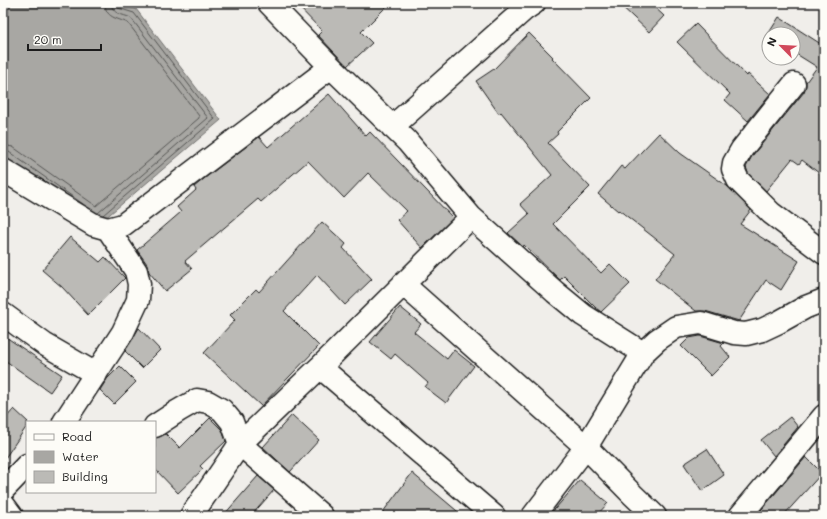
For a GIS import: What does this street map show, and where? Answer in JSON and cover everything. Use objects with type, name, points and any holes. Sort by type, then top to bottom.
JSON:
[{"type":"street","points":[[269,3],[331,67],[407,141],[471,217],[583,315],[643,353]]},
{"type":"street","points":[[392,127],[525,9],[534,3]]},
{"type":"street","points":[[3,170],[94,225],[108,229],[123,225],[331,67]]},
{"type":"street","points":[[794,84],[742,149],[734,163],[734,169],[738,180],[771,213],[824,253]]},
{"type":"street","points":[[191,516],[240,444],[471,217]]},
{"type":"street","points":[[65,421],[123,332],[138,300],[139,284],[136,271],[108,229]]},
{"type":"street","points":[[402,284],[586,448],[655,516]]},
{"type":"street","points":[[534,516],[586,448],[643,353],[657,340],[676,327],[701,323],[734,334],[746,334],[762,330],[824,300]]},
{"type":"street","points":[[3,314],[44,344],[96,374]]},
{"type":"street","points":[[320,367],[494,516]]},
{"type":"street","points":[[156,425],[197,400],[208,402],[222,410],[232,422],[240,444],[322,516]]},
{"type":"street","points":[[740,516],[824,416]]},
{"type":"street","points":[[3,490],[26,466]]},
{"type":"water","points":[[9,3],[113,3],[136,9],[221,120],[97,225],[3,159],[3,12]]},
{"type":"building","points":[[295,3],[390,3],[361,32],[372,43],[347,66],[318,35],[322,31]]},
{"type":"building","points":[[618,3],[650,3],[664,16],[649,32]]},
{"type":"building","points":[[779,17],[793,26],[773,26]]},
{"type":"building","points":[[696,24],[747,76],[748,74],[770,94],[748,121],[725,100],[730,94],[677,42]]},
{"type":"building","points":[[801,31],[824,46],[824,177],[802,160],[799,164],[792,159],[766,191],[748,173],[746,167],[752,156],[804,92],[806,82],[817,67],[801,57]]},
{"type":"building","points":[[529,33],[591,98],[548,143],[590,187],[553,224],[601,273],[610,264],[630,284],[601,312],[564,276],[560,280],[524,245],[523,247],[508,233],[529,214],[520,204],[552,175],[501,112],[499,114],[476,81],[494,69]]},
{"type":"building","points":[[329,94],[366,136],[370,132],[453,218],[422,248],[397,220],[407,211],[368,173],[344,198],[308,161],[261,202],[258,199],[185,261],[192,269],[165,291],[149,272],[147,264],[137,250],[181,212],[177,207],[196,190],[194,187],[205,178],[259,137],[268,147]]},
{"type":"building","points":[[659,133],[680,153],[727,186],[751,210],[740,224],[799,261],[781,290],[766,280],[739,321],[705,311],[696,311],[655,279],[675,254],[598,194],[621,166],[625,169]]},
{"type":"building","points":[[322,222],[346,244],[343,248],[372,279],[345,305],[317,275],[284,311],[319,346],[261,406],[204,353],[235,320],[230,315],[256,289],[259,292]]},
{"type":"building","points":[[70,237],[100,262],[105,257],[125,278],[88,315],[62,287],[42,270]]},
{"type":"building","points":[[400,307],[421,324],[414,332],[447,359],[454,350],[474,366],[446,403],[425,387],[428,383],[395,354],[391,359],[370,342]]},
{"type":"building","points":[[139,328],[160,350],[142,368],[125,351]]},
{"type":"building","points":[[3,335],[62,375],[50,392],[3,359]]},
{"type":"building","points":[[700,336],[724,343],[721,346],[730,357],[711,376],[681,346],[689,338]]},
{"type":"building","points":[[120,366],[136,382],[114,404],[100,390],[107,379]]},
{"type":"building","points":[[14,409],[27,421],[26,427],[3,461],[3,421]]},
{"type":"building","points":[[292,415],[319,440],[290,472],[263,447]]},
{"type":"building","points":[[790,417],[798,427],[774,456],[761,440]]},
{"type":"building","points":[[210,418],[222,430],[226,441],[200,466],[203,469],[178,493],[156,470],[156,438],[166,434],[180,448]]},
{"type":"building","points":[[707,449],[724,475],[702,491],[684,464]]},
{"type":"building","points":[[806,457],[822,473],[783,516],[756,516]]},
{"type":"building","points":[[412,473],[463,516],[380,516]]},
{"type":"building","points":[[258,476],[274,490],[251,516],[223,516]]},
{"type":"building","points":[[580,480],[608,503],[596,516],[549,516]]}]
